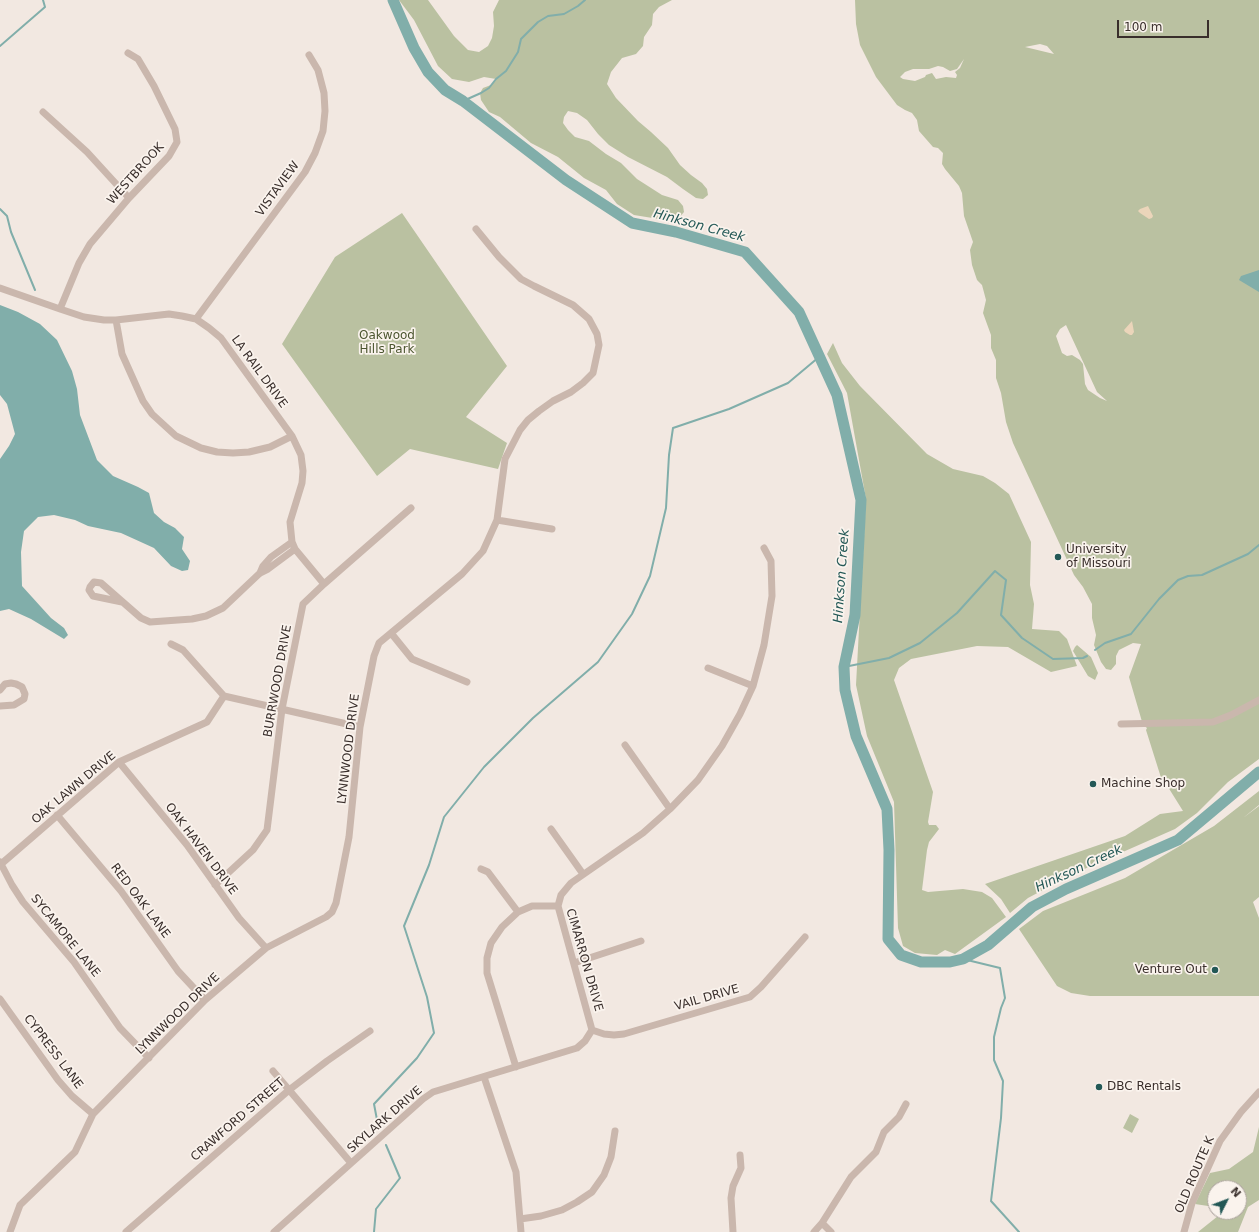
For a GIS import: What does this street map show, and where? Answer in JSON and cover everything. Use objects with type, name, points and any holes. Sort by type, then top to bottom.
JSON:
[{"type":"street","name":"WESTBROOK","points":[[60,309],[79,263],[90,244],[129,198],[170,156],[177,142],[175,129],[154,86],[138,58],[128,53]]},
{"type":"street","name":"VISTAVIEW","points":[[196,319],[305,172],[316,153],[323,131],[325,111],[324,93],[318,70],[309,55]]},
{"type":"street","points":[[43,112],[87,152],[129,198]]},
{"type":"street","name":"LYNNWOOD DRIVE","points":[[10,1232],[20,1205],[74,1152],[93,1114],[205,1000],[266,948],[326,917],[332,912],[336,903],[349,837],[360,726],[374,656],[379,643],[462,574],[483,551],[497,520],[505,459],[520,430],[528,420],[539,411],[553,401],[571,392],[583,383],[592,373],[599,345],[597,334],[589,319],[573,305],[521,278],[499,257],[476,229]]},
{"type":"street","name":"LA RAIL DRIVE","points":[[0,288],[84,317],[116,320],[169,314],[196,319],[210,328],[221,338],[292,436],[301,455],[303,472],[302,483],[290,522],[292,542],[295,549],[324,584]]},
{"type":"street","points":[[116,320],[122,354],[142,401],[152,414],[176,436],[201,448],[217,452],[234,453],[249,452],[270,447],[292,436]]},
{"type":"street","name":"BURRWOOD DRIVE","points":[[215,885],[253,850],[267,830],[282,709],[303,604],[411,508]]},
{"type":"street","points":[[497,520],[552,529]]},
{"type":"street","points":[[260,573],[263,566],[271,557],[292,542]]},
{"type":"street","name":"CIMARRON DRIVE","points":[[592,1030],[558,906],[561,895],[571,883],[643,833],[670,809],[698,780],[722,746],[740,714],[753,686],[764,645],[772,596],[770,561],[764,548]]},
{"type":"street","points":[[122,602],[141,618],[150,622],[199,618],[223,608],[260,573],[268,569],[295,549]]},
{"type":"street","points":[[391,633],[412,659],[466,682]]},
{"type":"street","points":[[171,644],[183,650],[224,696],[360,726]]},
{"type":"street","points":[[708,668],[753,686]]},
{"type":"street","points":[[0,690],[5,684],[11,683],[22,687],[25,694],[24,699],[14,705],[0,706]]},
{"type":"street","name":"OAK LAWN DRIVE","points":[[0,864],[119,762],[207,722],[224,696]]},
{"type":"street","points":[[1121,724],[1213,722],[1231,715],[1259,700]]},
{"type":"street","points":[[625,745],[670,809]]},
{"type":"street","name":"OAK HAVEN DRIVE","points":[[119,762],[187,845],[239,918],[266,948]]},
{"type":"street","name":"RED OAK LANE","points":[[58,815],[121,891],[178,971],[205,1000]]},
{"type":"street","points":[[551,829],[583,874]]},
{"type":"street","name":"SYCAMORE LANE","points":[[0,864],[23,902],[74,962],[120,1028],[149,1058]]},
{"type":"street","points":[[480,868],[488,872],[518,912]]},
{"type":"street","points":[[516,1067],[487,973],[487,958],[491,943],[502,927],[518,912],[532,906],[558,906]]},
{"type":"street","name":"VAIL DRIVE","points":[[592,1030],[604,1034],[624,1034],[750,997],[761,987],[805,937]]},
{"type":"street","points":[[574,963],[641,941]]},
{"type":"street","name":"CYPRESS LANE","points":[[0,999],[58,1080],[72,1096],[93,1114]]},
{"type":"street","name":"SKYLARK DRIVE","points":[[274,1232],[433,1092],[577,1048],[585,1041],[592,1030]]},
{"type":"street","name":"CRAWFORD STREET","points":[[126,1232],[289,1090],[370,1031]]},
{"type":"street","points":[[273,1071],[351,1163]]},
{"type":"street","points":[[484,1077],[516,1172],[521,1232]]},
{"type":"street","name":"OLD ROUTE K","points":[[1184,1232],[1192,1203],[1220,1141],[1241,1112],[1259,1092]]},
{"type":"street","points":[[814,1232],[822,1223],[851,1177],[876,1152],[884,1132],[899,1117],[906,1104]]},
{"type":"street","points":[[520,1219],[541,1216],[562,1210],[592,1192],[604,1175],[616,1131]]},
{"type":"street","points":[[733,1232],[731,1198],[733,1186],[741,1168],[740,1155]]},
{"type":"street","points":[[822,1223],[831,1232]]},
{"type":"green space","points":[[399,0],[428,0],[454,36],[468,50],[479,52],[488,46],[492,38],[494,26],[493,12],[499,0],[672,0],[659,7],[653,14],[652,25],[644,37],[643,46],[636,54],[622,58],[611,72],[607,84],[616,98],[638,121],[668,148],[680,165],[702,183],[707,189],[708,195],[703,199],[696,198],[667,177],[628,157],[609,145],[587,120],[577,113],[568,111],[564,117],[563,123],[575,137],[589,141],[621,163],[637,179],[662,195],[678,200],[683,206],[684,212],[679,218],[671,221],[634,215],[617,204],[606,190],[584,178],[558,157],[531,143],[500,117],[489,112],[481,100],[480,93],[483,88],[491,85],[496,79],[484,77],[469,82],[452,79],[438,66],[414,20]]},
{"type":"green space","points":[[855,0],[1259,0],[1259,759],[1228,782],[1197,813],[1175,829],[1073,874],[1028,898],[1010,913],[1001,899],[985,884],[1125,836],[1160,814],[1183,811],[1168,787],[1163,784],[1146,730],[1147,728],[1143,725],[1129,677],[1141,644],[1133,643],[1119,650],[1116,656],[1116,664],[1111,670],[1106,669],[1101,662],[1094,645],[1096,635],[1092,618],[1092,604],[1083,587],[1074,575],[1013,443],[1006,422],[1001,393],[996,378],[996,360],[991,348],[991,335],[983,313],[986,300],[982,285],[977,280],[972,265],[970,250],[973,242],[964,216],[962,193],[959,186],[942,164],[943,153],[938,148],[933,147],[919,131],[917,120],[912,113],[897,105],[876,77],[860,45],[856,24]],"holes":[[[1040,44],[1047,46],[1054,54],[1025,47]],[[964,59],[960,68],[955,72],[957,75],[956,78],[946,77],[936,79],[932,73],[915,81],[900,77],[905,72],[913,69],[929,69],[938,66],[950,71],[957,69]],[[1066,325],[1097,392],[1107,401],[1088,390],[1085,384],[1083,364],[1080,360],[1072,355],[1067,356],[1062,353],[1056,336],[1060,329]]]},
{"type":"green space","name":"Oakwood Hills Park","points":[[402,213],[507,366],[466,417],[507,443],[498,469],[410,449],[377,476],[282,344],[335,257]]},
{"type":"green space","points":[[833,343],[842,363],[860,386],[927,454],[953,469],[983,476],[1009,494],[1031,542],[1030,585],[1034,604],[1032,629],[1059,631],[1067,639],[1077,666],[1051,672],[1008,647],[977,646],[911,659],[899,668],[894,680],[933,792],[928,822],[929,825],[936,825],[939,829],[929,842],[922,890],[928,892],[963,889],[982,892],[992,898],[1006,917],[955,954],[945,950],[937,955],[915,953],[903,946],[898,928],[894,802],[867,736],[856,685],[866,499],[847,393],[827,354]]},
{"type":"green space","points":[[1077,645],[1091,657],[1098,673],[1095,680],[1088,676],[1073,651]]},
{"type":"green space","points":[[1259,791],[1259,805],[1243,818],[1259,806],[1259,897],[1253,902],[1259,918],[1259,996],[1090,996],[1071,993],[1057,986],[1019,929],[1043,911],[1125,878],[1214,826]]},
{"type":"green space","points":[[1130,1114],[1139,1119],[1132,1133],[1123,1128]]},
{"type":"green space","points":[[1259,1127],[1259,1200],[1248,1207],[1247,1210],[1247,1180],[1207,1180],[1207,1206],[1195,1204],[1210,1173],[1229,1169],[1253,1152]]},
{"type":"green space","points":[[1213,1220],[1243,1220],[1238,1232],[1198,1232]]},
{"type":"sand","points":[[1148,206],[1153,216],[1149,219],[1138,211]]},
{"type":"sand","points":[[1132,321],[1134,332],[1130,335],[1124,330]]},
{"type":"water","points":[[1259,270],[1259,292],[1239,280],[1241,276]]},
{"type":"water","points":[[0,305],[18,312],[40,324],[57,340],[72,371],[77,389],[80,415],[97,460],[113,476],[149,493],[154,513],[164,522],[175,528],[184,537],[182,549],[190,561],[188,570],[182,571],[171,566],[154,548],[121,533],[88,526],[75,520],[54,515],[38,517],[24,531],[21,552],[22,586],[51,618],[64,628],[68,635],[64,639],[31,619],[9,609],[0,611],[0,459],[15,434],[7,404],[0,395]]},
{"type":"waterway","points":[[0,46],[45,7],[43,0]]},
{"type":"waterway","name":"Hinkson Creek","points":[[393,0],[414,48],[428,72],[445,90],[463,101],[566,180],[632,223],[676,232],[745,252],[799,312],[837,395],[861,500],[855,615],[844,667],[845,690],[856,736],[887,809],[889,850],[888,939],[901,955],[921,962],[950,962],[963,959],[988,945],[1032,907],[1066,889],[1178,840],[1259,772]]},
{"type":"waterway","points":[[463,101],[489,88],[496,79],[506,71],[518,52],[521,39],[538,22],[548,16],[564,14],[585,0]]},
{"type":"waterway","points":[[0,209],[7,216],[11,232],[35,290]]},
{"type":"waterway","points":[[378,1125],[374,1104],[417,1058],[434,1033],[427,997],[404,926],[429,865],[444,817],[484,767],[533,718],[598,662],[632,614],[650,576],[666,508],[669,455],[673,428],[729,409],[788,383],[819,357]]},
{"type":"waterway","points":[[1095,650],[1105,643],[1131,634],[1159,599],[1178,580],[1188,576],[1202,575],[1248,554],[1259,545]]},
{"type":"waterway","points":[[844,667],[889,658],[920,643],[957,613],[995,571],[1006,580],[1001,615],[1022,638],[1053,659],[1083,658],[1087,656]]},
{"type":"waterway","points":[[963,959],[1000,968],[1005,998],[994,1037],[994,1060],[1003,1081],[1001,1118],[991,1201],[1019,1232]]},
{"type":"waterway","points":[[374,1232],[376,1209],[400,1178],[386,1145]]},
{"type":"place","name":"University of Missouri","points":[[1058,557]]},
{"type":"place","name":"Machine Shop","points":[[1093,784]]},
{"type":"place","name":"Venture Out","points":[[1215,970]]},
{"type":"place","name":"DBC Rentals","points":[[1099,1087]]}]
